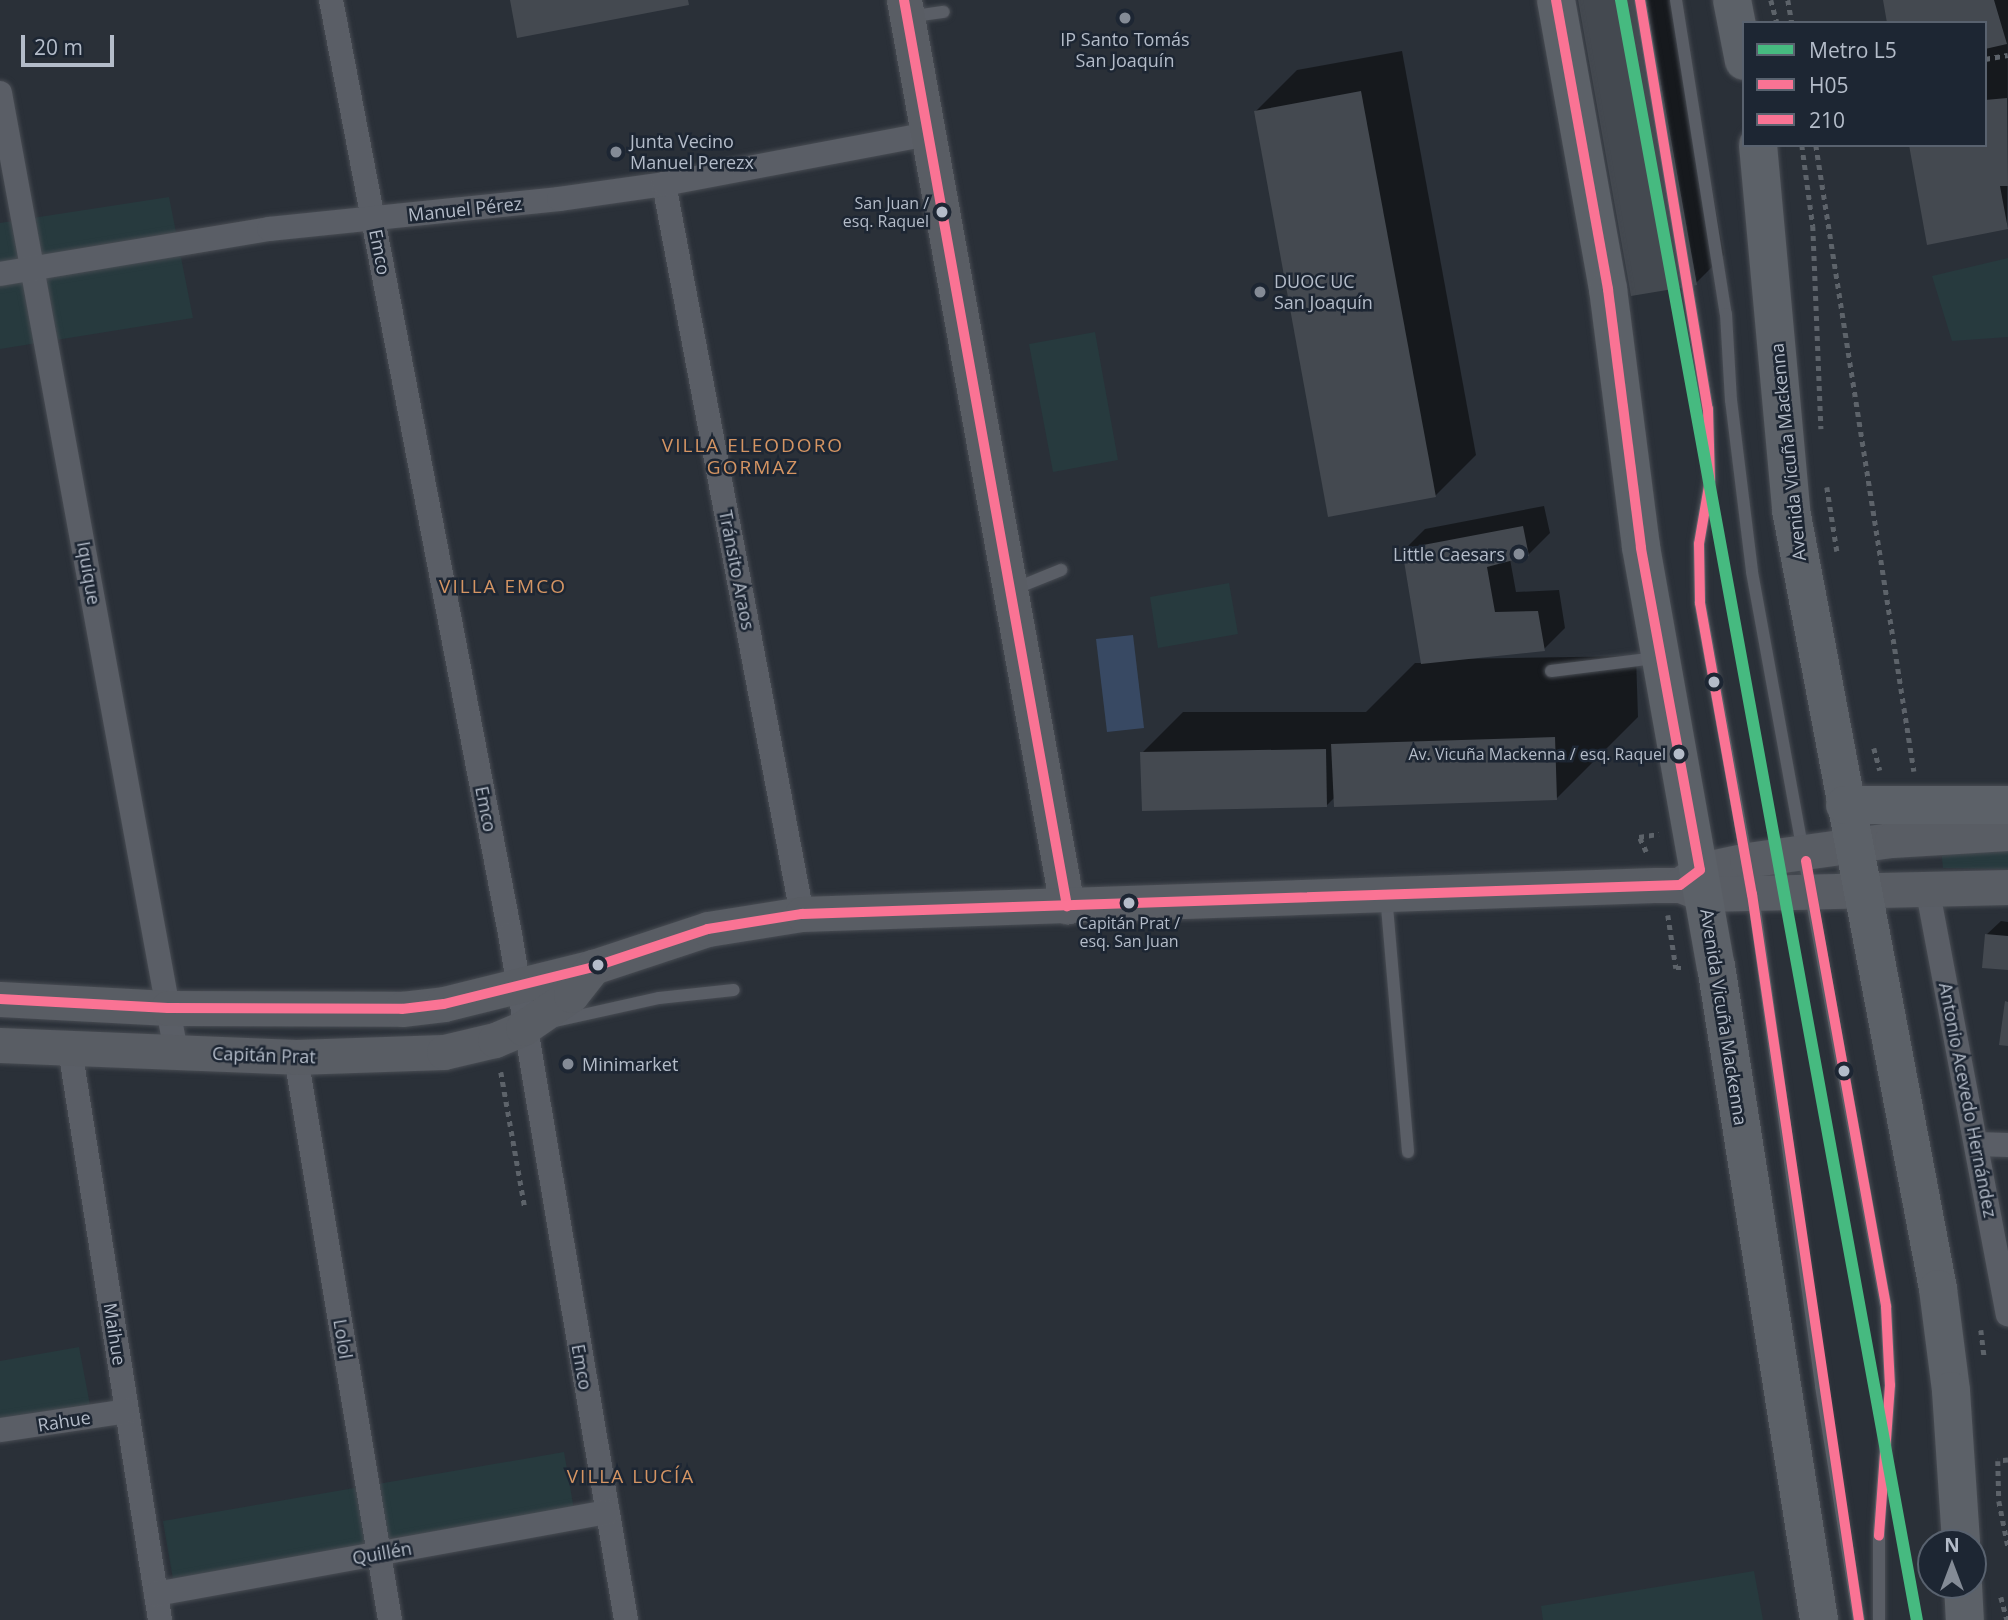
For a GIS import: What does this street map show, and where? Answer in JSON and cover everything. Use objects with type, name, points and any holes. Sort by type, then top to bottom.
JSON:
[{"type":"main road","name":"Avenida Vicuña Mackenna","points":[[1556,0],[1608,289],[1641,547],[1663,657],[1695,883],[1819,1620]]},
{"type":"main road","points":[[1732,0],[1742,51]]},
{"type":"main road","name":"Avenida Vicuña Mackenna","points":[[1758,147],[1791,510],[1845,805],[1865,888],[1938,1289],[1951,1391],[1960,1529]]},
{"type":"main road","points":[[1845,805],[2008,806]]},
{"type":"main road","points":[[1964,1599],[1965,1620]]},
{"type":"street","name":"Emco","points":[[331,0],[517,985],[626,1620]]},
{"type":"street","points":[[906,8],[1067,906]]},
{"type":"street","name":"Iquique","points":[[0,93],[176,1052]]},
{"type":"street","name":"Manuel Pérez","points":[[0,274],[197,239],[664,184],[928,134]]},
{"type":"street","name":"Tránsito Araos","points":[[664,184],[802,914]]},
{"type":"street","points":[[0,999],[168,1008],[391,1010],[443,1004],[593,967],[708,929],[802,914],[1695,883],[1750,877],[1805,853],[1854,846],[2008,833]]},
{"type":"street","points":[[1750,877],[1811,891],[2008,887]]},
{"type":"street","name":"Antonio Acevedo Hernández","points":[[1927,887],[2008,1314]]},
{"type":"street","name":"Capitán Prat","points":[[0,1045],[296,1057],[444,1052],[495,1041],[523,1028],[570,995],[593,967]]},
{"type":"street","name":"Maihue","points":[[70,1049],[160,1620]]},
{"type":"street","name":"Lolol","points":[[296,1057],[390,1620]]},
{"type":"street","points":[[1976,1144],[2008,1145]]},
{"type":"street","name":"Rahue","points":[[0,1430],[127,1411]]},
{"type":"street","name":"Quillén","points":[[156,1594],[608,1512]]},
{"type":"lane","points":[[1640,0],[1708,409],[1710,480],[1699,544],[1700,603],[1750,877],[1821,1385],[1859,1620]]},
{"type":"lane","points":[[1676,0],[1726,314],[1731,400],[1752,572],[1886,1307],[1890,1385],[1879,1532],[1880,1620]]},
{"type":"lane","points":[[906,8],[944,12]]},
{"type":"lane","points":[[1010,590],[1061,570]]},
{"type":"lane","points":[[1551,671],[1663,657]]},
{"type":"lane","points":[[1386,895],[1408,1152]]},
{"type":"lane","name":"Capitán Prat","points":[[523,1028],[681,994],[734,990]]},
{"type":"path","points":[[1771,0],[1776,21]]},
{"type":"path","points":[[1788,0],[1792,21]]},
{"type":"path","points":[[1987,59],[2008,55]]},
{"type":"path","points":[[1816,147],[1916,771],[1904,773]]},
{"type":"path","points":[[2008,1460],[1998,1461],[1999,1501],[2008,1546]]},
{"type":"green space","points":[[169,197],[193,318],[0,349],[0,223]]},
{"type":"green space","points":[[2008,258],[2008,337],[1952,341],[1932,276]]},
{"type":"green space","points":[[1095,332],[1118,460],[1053,472],[1029,344]]},
{"type":"green space","points":[[1229,583],[1238,634],[1158,648],[1150,597]]},
{"type":"green space","points":[[2008,842],[2008,869],[1943,868],[1941,848]]},
{"type":"green space","points":[[79,1347],[90,1405],[0,1418],[0,1361]]},
{"type":"green space","points":[[564,1452],[574,1510],[173,1579],[163,1521]]},
{"type":"green space","points":[[1754,1571],[1763,1620],[1543,1620],[1541,1606]]},
{"type":"water","points":[[1133,635],[1144,728],[1107,732],[1096,639]]},
{"type":"building","points":[[510,0],[688,0],[689,5],[517,38]]},
{"type":"building","points":[[1578,0],[1646,0],[1697,285],[1631,296]]},
{"type":"building","points":[[1883,0],[1994,0],[2007,44],[1987,49],[1987,21],[1887,21]]},
{"type":"building","name":"DUOC UC San Joaquín","points":[[1361,91],[1436,497],[1328,517],[1254,111]]},
{"type":"building","points":[[2007,98],[2008,186],[2000,186],[2008,229],[1927,245],[1909,147],[1987,147],[1987,100]]},
{"type":"building","points":[[1523,526],[1529,556],[1487,567],[1495,612],[1538,611],[1545,651],[1421,664],[1402,549]]},
{"type":"building","points":[[1555,737],[1557,800],[1334,807],[1331,744]]},
{"type":"building","points":[[1326,749],[1327,807],[1142,811],[1140,752]]},
{"type":"building","points":[[1985,934],[2008,936],[2008,970],[1982,968]]},
{"type":"building","points":[[2005,1001],[2008,1002],[2008,1046],[1999,1045]]},
{"type":"metro line","name":"L5","points":[[1621,0],[1917,1620]]},
{"type":"transit line","name":"H05","points":[[904,0],[1067,906]]},
{"type":"transit line","name":"H05","points":[[0,999],[168,1008],[402,1009],[444,1004],[593,967],[708,929],[802,914],[1680,885],[1700,870],[1641,547],[1608,289],[1556,0]]},
{"type":"transit line","name":"210","points":[[1640,0],[1708,409],[1710,480],[1699,544],[1700,603],[1752,894],[1859,1620]]},
{"type":"transit line","name":"210","points":[[1806,861],[1886,1307],[1890,1385],[1879,1536]]},
{"type":"place","name":"IP Santo Tomás San Joaquín","points":[[1125,18]]},
{"type":"place","name":"Junta Vecino Manuel Perezx","points":[[616,152]]},
{"type":"place","name":"San Juan / esq. Raquel","points":[[942,212]]},
{"type":"place","name":"DUOC UC San Joaquín","points":[[1260,292]]},
{"type":"place","name":"Little Caesars","points":[[1519,554]]},
{"type":"place","name":"Av. Vicuña Mackenna / esq. Raquel","points":[[1679,754]]},
{"type":"place","name":"Capitán Prat / esq. San Juan","points":[[1129,903]]},
{"type":"place","name":"Minimarket","points":[[568,1064]]},
{"type":"district","name":"VILLA ELEODORO GORMAZ","points":[[753,457]]},
{"type":"district","name":"VILLA EMCO","points":[[503,587]]},
{"type":"district","name":"VILLA LUCÍA","points":[[631,1477]]}]
